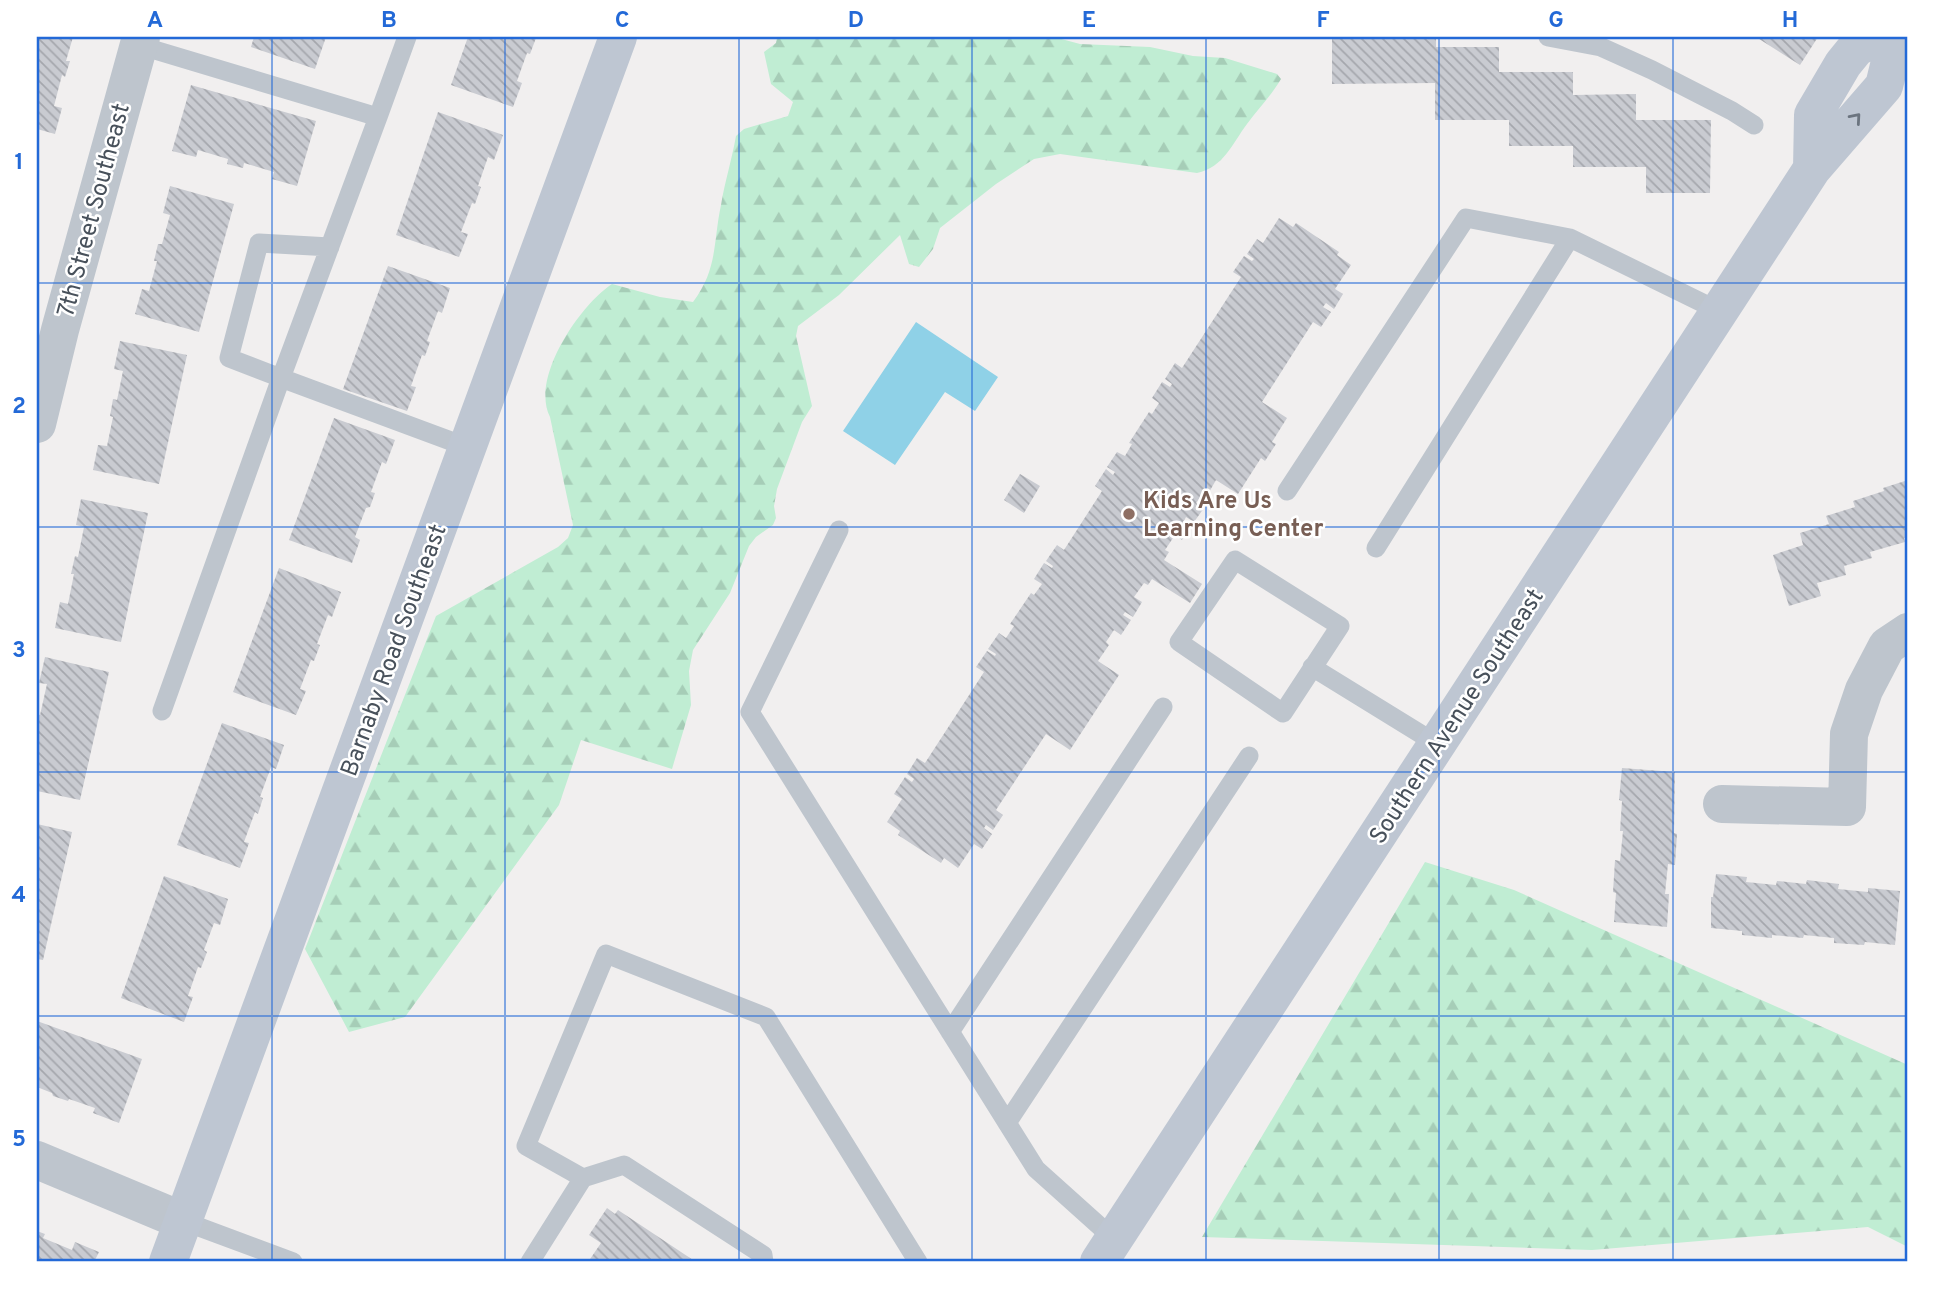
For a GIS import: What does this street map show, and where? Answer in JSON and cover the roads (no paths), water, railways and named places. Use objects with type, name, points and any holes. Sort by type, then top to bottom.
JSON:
[{"type":"main road","name":"Barnaby Road Southeast","points":[[168,1262],[618,37]]},
{"type":"main road","points":[[1812,169],[1813,115],[1856,47],[1875,37]]},
{"type":"main road","name":"Southern Avenue Southeast","points":[[1106,1251],[1812,169],[1884,86],[1896,37]]},
{"type":"street","name":"7th Street Southeast","points":[[37,424],[60,330],[140,41]]},
{"type":"street","points":[[1722,804],[1847,807],[1849,734],[1864,691],[1887,646],[1908,632]]},
{"type":"street","points":[[37,1160],[183,1221]]},
{"type":"lane","points":[[162,711],[407,37]]},
{"type":"lane","points":[[1548,37],[1601,47],[1732,111],[1754,125]]},
{"type":"lane","points":[[140,41],[378,117]]},
{"type":"lane","points":[[1287,491],[1466,218],[1570,238],[1719,311]]},
{"type":"lane","points":[[1376,548],[1570,238]]},
{"type":"lane","points":[[330,247],[259,243],[229,358],[467,447]]},
{"type":"lane","points":[[839,530],[750,712],[1036,1169],[1106,1251]]},
{"type":"lane","points":[[1235,560],[1340,626],[1312,667],[1283,713],[1179,642],[1235,560]]},
{"type":"lane","points":[[1312,667],[1437,744]]},
{"type":"lane","points":[[950,1032],[1163,707]]},
{"type":"lane","points":[[1007,1123],[1249,756]]},
{"type":"lane","points":[[583,1178],[526,1146],[606,954],[766,1017],[918,1262]]},
{"type":"lane","points":[[530,1262],[583,1178],[624,1165],[763,1255],[764,1262]]},
{"type":"lane","points":[[183,1221],[293,1262]]},
{"type":"water","points":[[916,322],[998,377],[975,411],[945,392],[895,465],[843,431]]},
{"type":"place","name":"Kids Are Us Learning Center","points":[[1129,514]]}]
